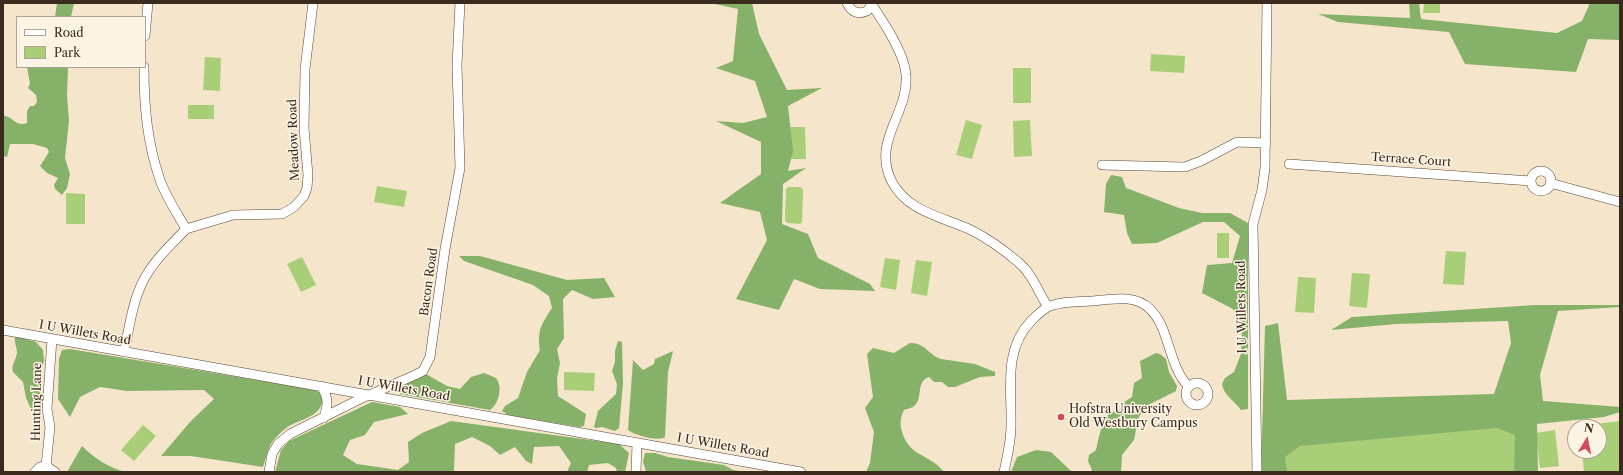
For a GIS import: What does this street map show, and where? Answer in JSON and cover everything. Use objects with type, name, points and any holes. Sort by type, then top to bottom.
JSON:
[{"type":"street","points":[[146,25],[148,3]]},
{"type":"street","name":"Meadow Road","points":[[186,229],[233,215],[282,214],[294,207],[304,196],[308,176],[304,128],[305,70],[313,3]]},
{"type":"street","name":"Bacon Road","points":[[268,472],[272,454],[278,444],[290,434],[423,371],[430,357],[445,250],[460,168],[457,65],[460,3]]},
{"type":"street","points":[[847,3],[851,10],[859,13],[867,11],[872,4],[900,53],[906,75],[904,94],[890,130],[885,149],[887,166],[893,183],[903,197],[915,206],[971,230],[1017,261],[1030,276],[1048,307]]},
{"type":"street","name":"I U Willets Road","points":[[1257,472],[1253,224],[1263,183],[1266,143],[1267,3]]},
{"type":"street","points":[[124,352],[134,302],[141,283],[156,261],[186,229],[160,181],[149,143],[144,103],[144,68]]},
{"type":"street","points":[[1102,165],[1185,167],[1201,161],[1237,142],[1266,143]]},
{"type":"street","name":"Terrace Court","points":[[1289,164],[1531,181],[1535,189],[1541,190],[1547,188],[1550,183]]},
{"type":"street","points":[[1531,181],[1535,172],[1542,171],[1550,176],[1550,183],[1620,202]]},
{"type":"street","points":[[1004,472],[1012,429],[1011,365],[1013,352],[1016,341],[1026,326],[1048,307],[1072,302],[1126,298],[1142,303],[1151,309],[1157,318],[1178,373],[1189,387]]},
{"type":"street","name":"I U Willets Road","points":[[3,330],[52,340],[321,386],[637,444],[801,472]]},
{"type":"street","name":"Hunting Lane","points":[[46,466],[50,427],[47,409],[52,340]]},
{"type":"street","points":[[321,386],[328,401],[324,418]]},
{"type":"street","points":[[636,472],[637,444]]},
{"type":"street","points":[[35,472],[40,467],[46,466],[55,472]]},
{"type":"green space","points":[[57,3],[74,3],[71,16],[55,16]]},
{"type":"green space","points":[[710,3],[752,3],[759,34],[787,90],[822,88],[788,106],[793,151],[788,171],[806,168],[783,184],[782,224],[808,234],[818,258],[870,284],[875,291],[820,289],[794,279],[779,310],[736,299],[767,240],[760,212],[720,203],[761,174],[761,142],[716,121],[743,123],[767,117],[755,81],[716,68],[733,61],[738,9]]},
{"type":"green space","points":[[1409,3],[1419,3],[1421,19],[1557,33],[1582,21],[1590,3],[1620,3],[1620,40],[1588,39],[1576,72],[1465,64],[1449,32],[1338,22],[1318,14],[1410,18]]},
{"type":"green space","points":[[1424,3],[1440,3],[1440,13],[1423,13]]},
{"type":"green space","points":[[1151,54],[1185,56],[1184,73],[1150,71]]},
{"type":"green space","points":[[205,57],[221,58],[220,91],[203,90]]},
{"type":"green space","points":[[27,68],[68,68],[67,96],[69,121],[65,158],[70,174],[67,188],[62,195],[55,189],[54,185],[58,178],[47,173],[40,166],[49,152],[47,148],[33,144],[10,144],[7,157],[3,156],[3,116],[7,116],[19,124],[27,123],[27,111],[30,106],[34,106],[37,102],[36,95],[28,88],[30,84]]},
{"type":"green space","points":[[1013,68],[1031,68],[1031,103],[1013,103]]},
{"type":"green space","points":[[188,105],[214,105],[214,119],[188,119]]},
{"type":"green space","points":[[966,120],[982,125],[972,159],[956,155]]},
{"type":"green space","points":[[1030,120],[1032,156],[1014,157],[1013,121]]},
{"type":"green space","points":[[790,127],[805,127],[806,159],[790,159]]},
{"type":"green space","points":[[1111,175],[1122,177],[1126,188],[1179,208],[1202,213],[1230,213],[1248,223],[1248,409],[1241,410],[1227,395],[1222,384],[1225,378],[1234,372],[1241,354],[1242,328],[1233,309],[1202,293],[1207,265],[1232,263],[1240,236],[1224,222],[1203,222],[1157,243],[1132,244],[1127,233],[1124,215],[1104,212],[1106,184]]},
{"type":"green space","points":[[377,186],[407,191],[404,207],[374,202]]},
{"type":"green space","points":[[788,187],[800,187],[803,189],[802,222],[800,224],[788,223],[785,221],[786,189]]},
{"type":"green space","points":[[66,193],[85,194],[85,224],[66,224]]},
{"type":"green space","points":[[1217,233],[1229,233],[1229,258],[1217,258]]},
{"type":"green space","points":[[1446,251],[1466,252],[1464,285],[1443,284]]},
{"type":"green space","points":[[459,256],[480,256],[567,280],[604,278],[615,297],[593,299],[572,290],[563,299],[564,338],[557,349],[560,363],[557,378],[558,396],[586,414],[584,426],[579,427],[508,415],[502,411],[505,406],[518,398],[527,372],[540,350],[539,337],[541,328],[552,308],[549,296],[533,285],[464,261]]},
{"type":"green space","points":[[302,257],[316,285],[301,292],[287,264]]},
{"type":"green space","points":[[885,258],[900,260],[896,290],[880,287]]},
{"type":"green space","points":[[916,260],[932,262],[927,296],[911,293]]},
{"type":"green space","points":[[1352,273],[1370,274],[1367,308],[1349,306]]},
{"type":"green space","points":[[1298,277],[1316,278],[1314,313],[1295,312]]},
{"type":"green space","points":[[1535,305],[1620,305],[1620,307],[1558,311],[1540,375],[1543,401],[1620,407],[1620,412],[1604,417],[1567,419],[1567,421],[1537,424],[1538,472],[1514,472],[1515,435],[1497,428],[1300,446],[1285,457],[1287,472],[1261,472],[1265,326],[1278,323],[1287,400],[1494,394],[1511,343],[1508,321],[1396,324],[1331,330],[1352,317]]},
{"type":"green space","points":[[15,336],[36,342],[43,350],[44,361],[39,376],[41,399],[35,410],[31,409],[26,398],[23,382],[13,372],[13,365],[17,353]]},
{"type":"green space","points":[[618,341],[622,342],[623,383],[619,428],[615,431],[602,427],[594,427],[598,411],[616,394],[617,384],[612,371]]},
{"type":"green space","points":[[910,343],[915,343],[923,347],[941,359],[975,364],[995,372],[995,376],[980,377],[955,387],[948,387],[942,382],[934,382],[929,377],[922,382],[916,404],[913,407],[904,410],[901,419],[901,428],[908,445],[919,454],[932,461],[944,472],[866,472],[870,463],[874,432],[865,408],[873,397],[867,354],[873,348],[894,353]]},
{"type":"green space","points":[[70,349],[316,390],[323,396],[322,403],[320,408],[312,416],[289,426],[276,437],[270,446],[263,467],[191,456],[161,456],[190,422],[214,399],[204,390],[127,391],[100,387],[80,397],[70,417],[58,399],[59,359],[62,350]]},
{"type":"green space","points":[[673,351],[668,372],[665,437],[658,439],[641,436],[631,432],[628,430],[633,360],[643,370],[654,364],[655,359]]},
{"type":"green space","points":[[1156,353],[1160,354],[1166,359],[1169,372],[1177,386],[1176,391],[1144,407],[1138,419],[1134,440],[1122,455],[1121,472],[1090,472],[1092,470],[1088,461],[1089,455],[1096,450],[1104,421],[1110,412],[1119,411],[1124,402],[1132,397],[1134,383],[1142,378],[1140,361]]},
{"type":"green space","points":[[564,372],[595,373],[594,391],[564,390]]},
{"type":"green space","points":[[484,373],[496,378],[500,390],[496,404],[490,410],[400,394],[400,391],[404,385],[426,374],[447,386],[460,389],[471,377]]},
{"type":"green space","points":[[372,402],[400,407],[408,414],[374,422],[365,435],[350,440],[343,455],[357,464],[398,470],[409,462],[408,442],[422,433],[451,421],[619,444],[629,453],[625,472],[617,472],[616,468],[608,463],[589,465],[587,472],[567,472],[571,463],[559,446],[534,447],[532,464],[526,461],[515,447],[500,455],[490,446],[472,437],[455,444],[454,472],[275,472],[281,450],[289,441]]},
{"type":"green space","points":[[1620,421],[1620,472],[1584,472],[1583,459],[1607,459],[1607,423]]},
{"type":"green space","points":[[1517,424],[1519,472],[1283,472],[1282,440]]},
{"type":"green space","points":[[143,425],[156,436],[134,461],[121,450]]},
{"type":"green space","points":[[1555,430],[1559,466],[1540,468],[1536,433]]},
{"type":"green space","points":[[82,446],[102,462],[126,472],[67,472]]},
{"type":"green space","points":[[1036,450],[1051,452],[1072,472],[1011,472],[1017,457]]},
{"type":"green space","points":[[645,453],[655,453],[668,457],[724,465],[733,470],[747,472],[646,472],[643,461]]},
{"type":"place","name":"Hofstra University Old Westbury Campus","points":[[1061,417]]}]
